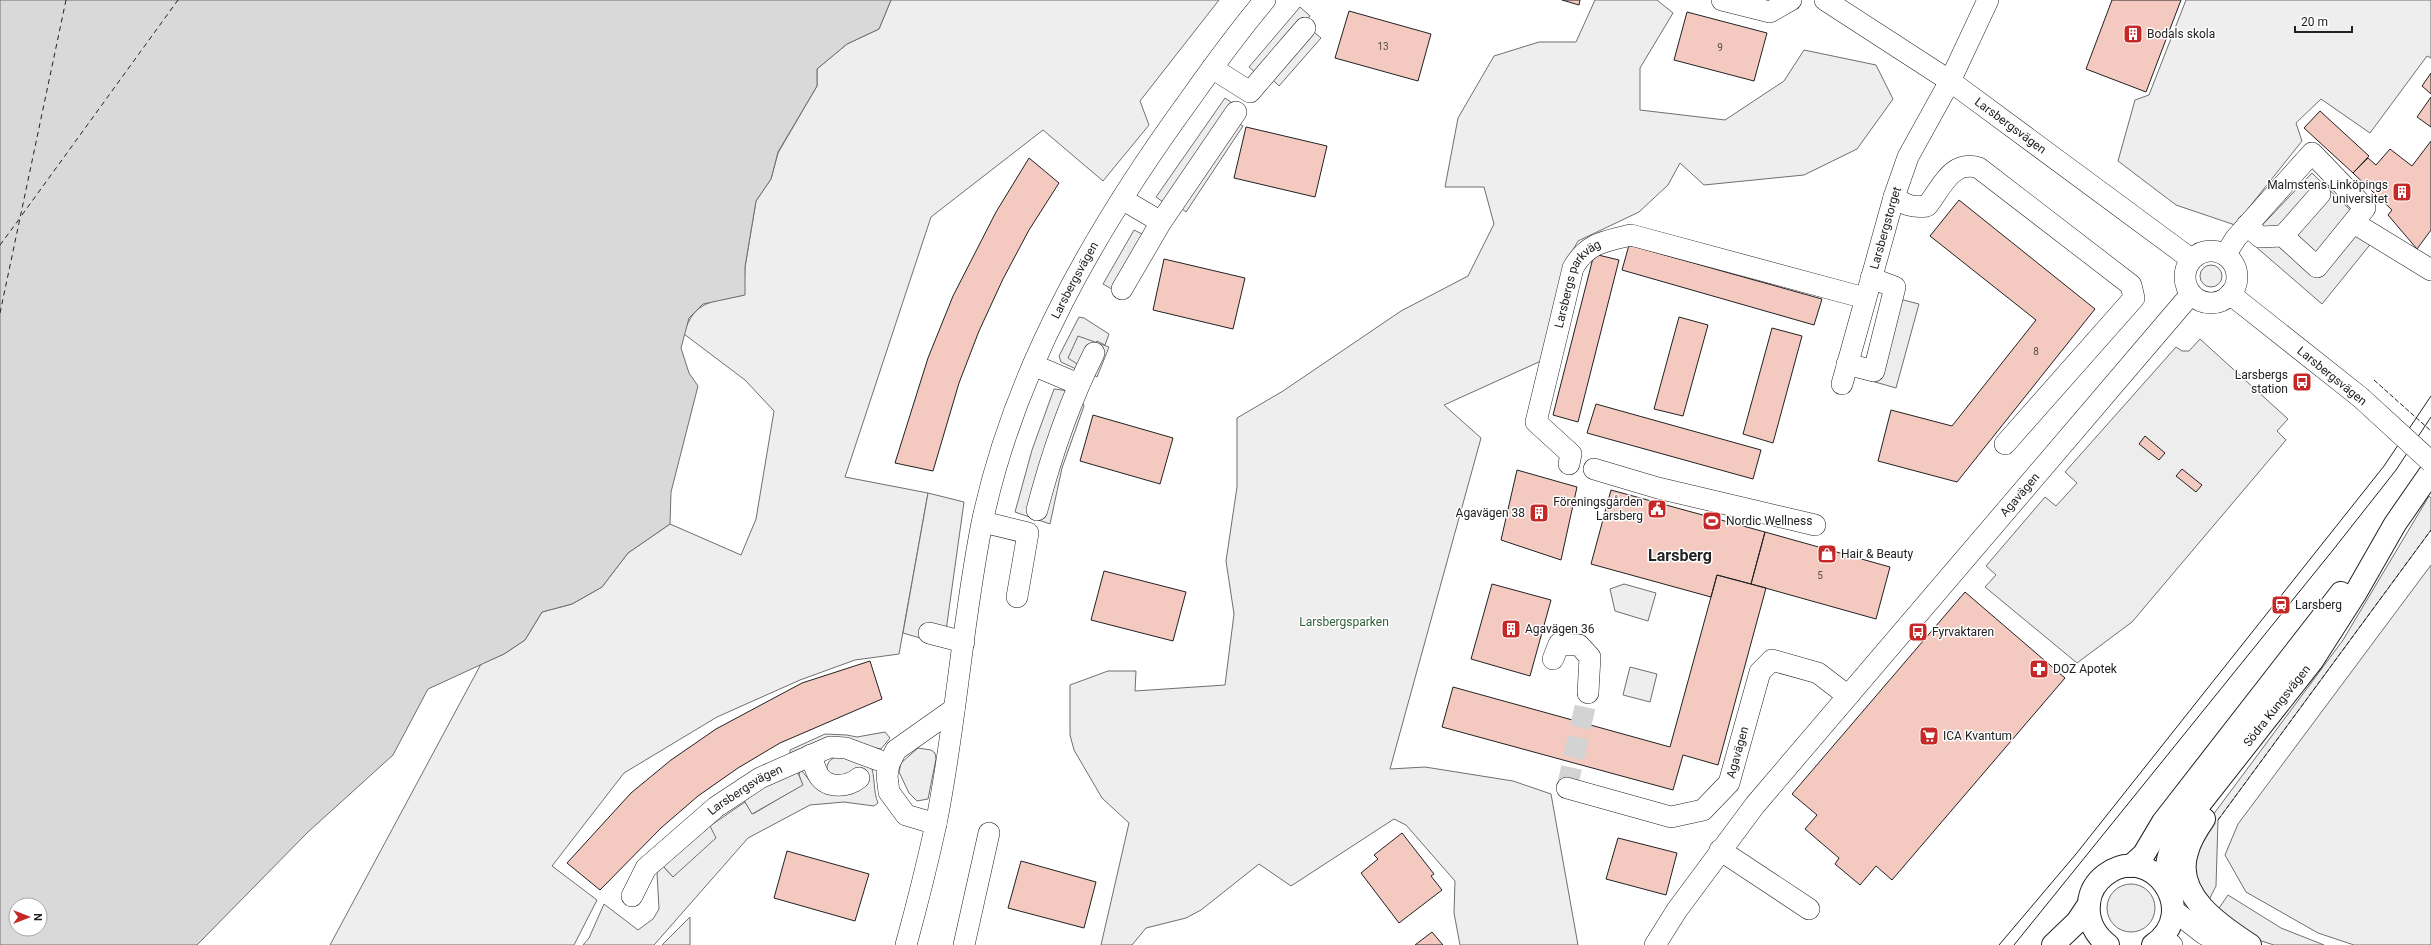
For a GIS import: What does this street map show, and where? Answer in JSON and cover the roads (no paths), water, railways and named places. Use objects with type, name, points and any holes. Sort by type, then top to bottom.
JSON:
[{"type":"main road","name":"Södra Kungsvägen","points":[[2167,887],[2153,873],[2132,866],[2144,854],[2163,822],[2395,524],[2431,472]]},
{"type":"main road","name":"Södra Kungsvägen","points":[[2158,944],[2168,928],[2173,910],[2165,873],[2171,846],[2184,824],[2312,661],[2355,594],[2395,524]]},
{"type":"main road","points":[[2250,945],[2208,914],[2194,898],[2186,875],[2185,864],[2186,853],[2196,832],[2259,730]]},
{"type":"main road","points":[[2053,945],[2078,922],[2089,904],[2093,890],[2102,878],[2116,868],[2132,866]]},
{"type":"main road","points":[[2089,904],[2091,923],[2101,944]]},
{"type":"street","name":"Larsbergsvägen","points":[[906,945],[936,824],[983,522],[1002,450],[1033,365],[1074,280],[1122,199],[1167,130],[1212,68],[1265,0]]},
{"type":"street","points":[[1722,0],[1770,12],[1791,0]]},
{"type":"street","name":"Larsbergsvägen","points":[[1825,0],[1950,81],[2191,259]]},
{"type":"street","name":"Larsbergstorget","points":[[1868,288],[1895,287],[1874,371],[1844,374],[1868,288],[1894,197],[1908,157],[1950,81],[1988,0]]},
{"type":"street","points":[[1212,68],[1250,92],[1305,28]]},
{"type":"street","points":[[1122,289],[1161,222],[1236,112]]},
{"type":"street","points":[[2226,255],[2236,238],[2247,225],[2312,153],[2365,208],[2317,267],[2283,236],[2260,236],[2247,225]]},
{"type":"street","points":[[1894,197],[1910,206],[1927,206],[1956,167],[1968,164],[1973,166],[2130,285],[2134,298],[2005,444]]},
{"type":"street","points":[[2283,236],[2320,194]]},
{"type":"street","points":[[1122,199],[1161,222]]},
{"type":"street","points":[[2354,223],[2431,270]]},
{"type":"street","name":"Larsbergs parkväg","points":[[1569,464],[1571,454],[1536,422],[1573,268],[1581,255],[1601,241],[1631,235],[1868,288]]},
{"type":"street","points":[[2206,251],[2218,251],[2226,255],[2234,264],[2237,276],[2236,284],[2230,294],[2220,301],[2212,303],[2203,302],[2191,294],[2186,286],[2184,274],[2191,259],[2206,251]]},
{"type":"street","name":"Agavägen","points":[[1655,945],[1677,910],[1720,850],[1848,696],[2191,294]]},
{"type":"street","name":"Larsbergsvägen","points":[[2230,294],[2360,397],[2431,462]]},
{"type":"street","points":[[1037,510],[1050,459],[1078,384],[1094,353]]},
{"type":"street","points":[[1033,365],[1078,384]]},
{"type":"street","points":[[1594,470],[1658,488],[1815,525]]},
{"type":"street","points":[[983,522],[1028,533],[1017,597]]},
{"type":"street","points":[[929,633],[964,642]]},
{"type":"street","points":[[1553,659],[1559,644],[1579,645],[1590,657],[1588,693]]},
{"type":"street","name":"Agavägen","points":[[1567,788],[1671,817],[1703,810],[1729,783],[1760,672],[1772,660],[1818,673],[1848,696]]},
{"type":"street","points":[[936,824],[906,815],[889,792],[887,776],[889,764],[896,750],[954,709]]},
{"type":"street","name":"Larsbergsvägen","points":[[632,896],[646,868],[716,807],[760,778],[830,747],[846,748],[889,764]]},
{"type":"street","points":[[811,755],[818,775],[828,784],[842,786],[859,778]]},
{"type":"street","points":[[964,945],[989,833]]},
{"type":"street","points":[[1720,850],[1809,909]]},
{"type":"street","points":[[2173,910],[2204,934],[2226,945]]},
{"type":"tunnel","points":[[1567,788],[1588,693]]},
{"type":"tram line","points":[[1999,945],[2076,854],[2384,466],[2431,396]]},
{"type":"tram line","points":[[2014,945],[2333,550],[2396,470],[2431,417]]},
{"type":"place","name":"Bodals skola","points":[[2133,34]]},
{"type":"place","name":"Malmstens Linköpings universitet","points":[[2402,192]]},
{"type":"place","name":"Larsbergs station","points":[[2302,382]]},
{"type":"place","name":"Föreningsgården Larsberg","points":[[1657,509]]},
{"type":"place","name":"Agavägen 38","points":[[1539,513]]},
{"type":"place","name":"Nordic Wellness","points":[[1712,521]]},
{"type":"place","name":"Hair & Beauty","points":[[1827,554]]},
{"type":"place","name":"Larsberg","points":[[2281,605]]},
{"type":"place","name":"Agavägen 36","points":[[1511,629]]},
{"type":"place","name":"Fyrvaktaren","points":[[1918,632]]},
{"type":"place","name":"DOZ Apotek","points":[[2039,669]]},
{"type":"place","name":"ICA Kvantum","points":[[1929,736]]},
{"type":"district","name":"Larsberg","points":[[1680,555]]},
{"type":"park label","name":"Larsbergsparken","points":[[1344,622]]}]
